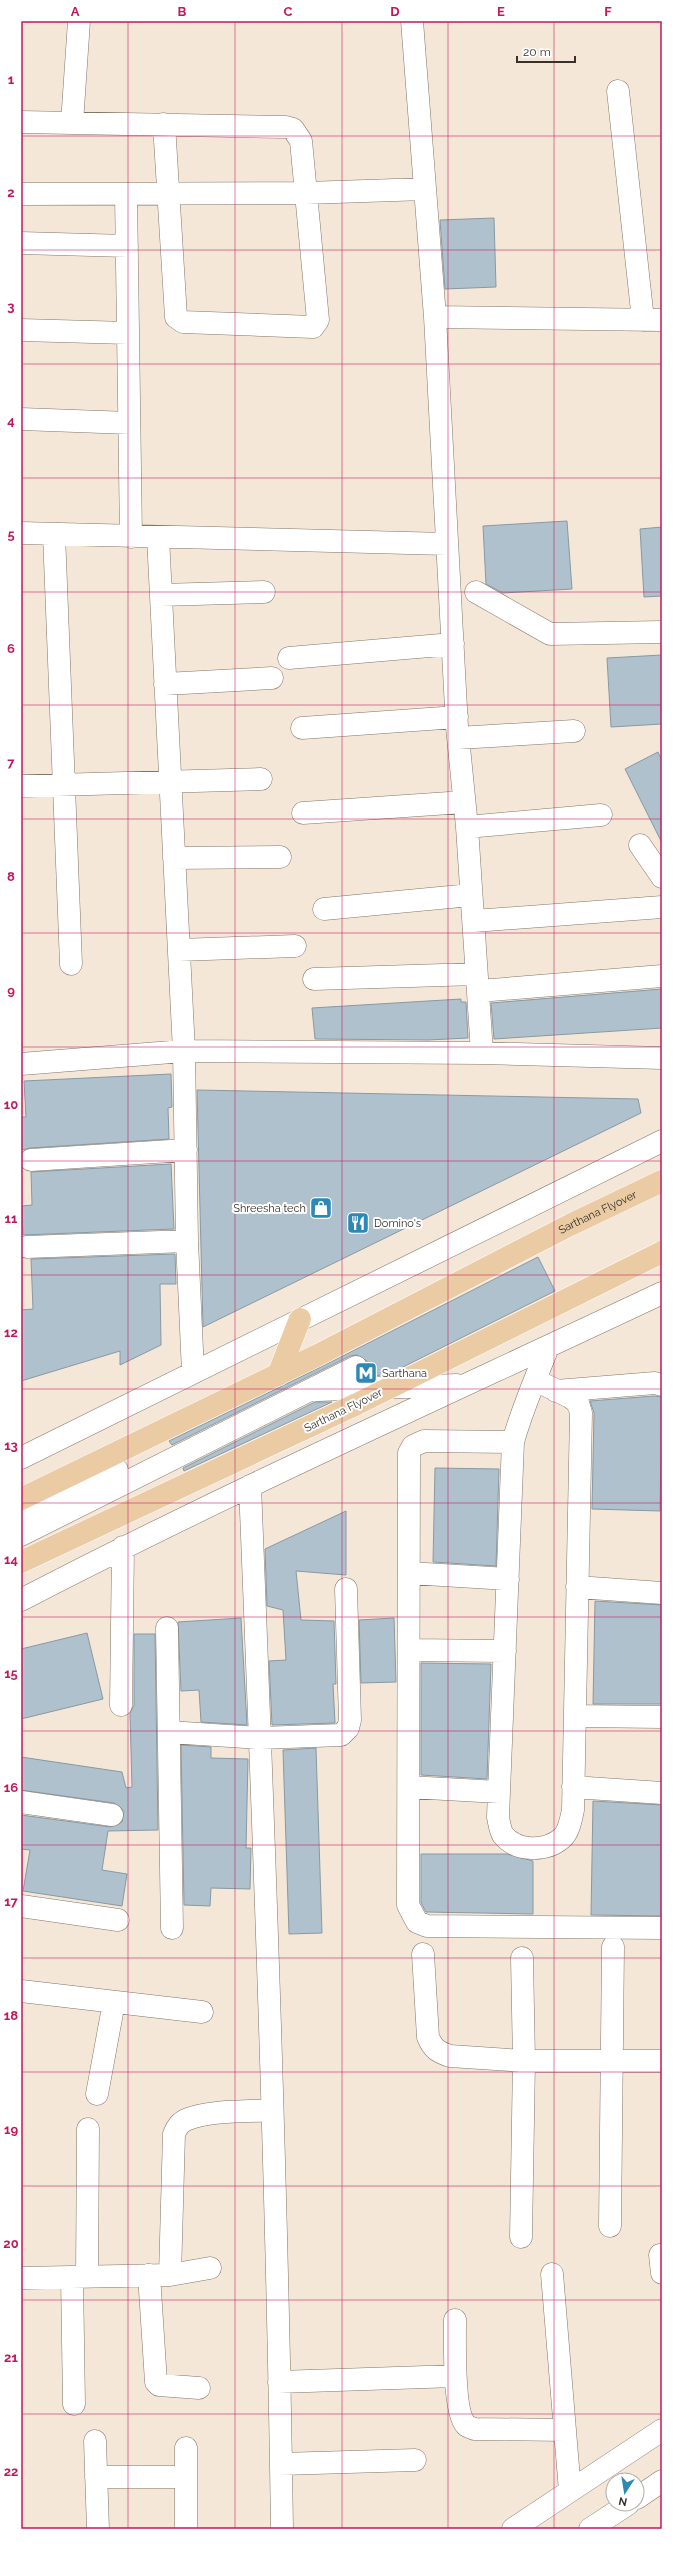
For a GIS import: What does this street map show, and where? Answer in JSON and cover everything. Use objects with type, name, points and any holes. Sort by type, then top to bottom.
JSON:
[{"type":"main road","name":"Sarthana Flyover","points":[[21,1499],[277,1383],[316,1356],[570,1225],[662,1181]]},
{"type":"main road","name":"Sarthana Flyover","points":[[21,1562],[357,1404],[662,1252]]},
{"type":"main road","points":[[277,1383],[300,1319]]},
{"type":"street","points":[[72,123],[79,21]]},
{"type":"street","points":[[412,21],[435,318],[458,738],[467,827],[482,1053]]},
{"type":"street","points":[[435,318],[652,320],[618,91]]},
{"type":"street","points":[[21,122],[72,123],[164,124],[286,126],[293,129],[302,141],[318,320],[316,324],[309,328],[179,320],[175,314],[164,124]]},
{"type":"street","points":[[21,194],[306,193],[425,189]]},
{"type":"street","points":[[126,194],[131,537]]},
{"type":"street","points":[[21,243],[127,246]]},
{"type":"street","points":[[21,330],[128,333]]},
{"type":"street","points":[[21,419],[130,423]]},
{"type":"street","points":[[21,533],[447,544]]},
{"type":"street","points":[[54,534],[71,964]]},
{"type":"street","points":[[158,537],[184,1052],[187,1241],[193,1372]]},
{"type":"street","points":[[160,595],[264,592]]},
{"type":"street","points":[[476,592],[550,634],[662,632]]},
{"type":"street","points":[[289,658],[453,644]]},
{"type":"street","points":[[165,684],[272,678]]},
{"type":"street","points":[[302,728],[457,717]]},
{"type":"street","points":[[458,738],[574,731]]},
{"type":"street","points":[[21,786],[261,779]]},
{"type":"street","points":[[303,813],[464,802]]},
{"type":"street","points":[[467,827],[601,815]]},
{"type":"street","points":[[640,844],[662,877]]},
{"type":"street","points":[[174,858],[280,857]]},
{"type":"street","points":[[324,909],[471,895]]},
{"type":"street","points":[[474,921],[662,906]]},
{"type":"street","points":[[179,950],[295,946]]},
{"type":"street","points":[[314,979],[478,982],[662,976]]},
{"type":"street","points":[[21,1064],[184,1052],[482,1053],[662,1058]]},
{"type":"street","points":[[21,1458],[662,1141]]},
{"type":"street","points":[[31,1160],[186,1150]]},
{"type":"street","points":[[27,1247],[187,1241]]},
{"type":"street","points":[[21,1600],[122,1547],[662,1293]]},
{"type":"street","points":[[535,1380],[578,1403],[581,1413],[571,1822],[563,1838],[551,1845],[534,1849],[516,1845],[502,1834],[498,1817],[513,1442],[535,1380],[548,1347]]},
{"type":"street","points":[[21,1516],[277,1383],[304,1380],[356,1367],[21,1534]]},
{"type":"street","points":[[556,1390],[655,1383],[662,1385]]},
{"type":"street","points":[[312,1390],[466,1384]]},
{"type":"street","points":[[513,1442],[424,1441],[413,1446],[410,1453],[408,1905],[417,1922],[428,1926],[662,1928]]},
{"type":"street","points":[[250,1486],[261,1738],[282,2529]]},
{"type":"street","points":[[121,1705],[122,1547]]},
{"type":"street","points":[[409,1573],[508,1579]]},
{"type":"street","points":[[577,1587],[662,1593]]},
{"type":"street","points":[[169,1732],[261,1738],[341,1735],[348,1728],[350,1720],[346,1589]]},
{"type":"street","points":[[167,1628],[172,1928]]},
{"type":"street","points":[[409,1650],[505,1651]]},
{"type":"street","points":[[574,1716],[662,1717]]},
{"type":"street","points":[[409,1787],[499,1792]]},
{"type":"street","points":[[573,1787],[662,1793]]},
{"type":"street","points":[[21,1802],[112,1815]]},
{"type":"street","points":[[21,1906],[118,1920]]},
{"type":"street","points":[[610,2226],[612,1947]]},
{"type":"street","points":[[423,1954],[428,2037],[432,2046],[438,2052],[450,2056],[524,2061],[662,2061]]},
{"type":"street","points":[[521,2236],[524,2061],[522,1958]]},
{"type":"street","points":[[21,1991],[202,2012]]},
{"type":"street","points":[[97,2094],[114,2002]]},
{"type":"street","points":[[199,2388],[159,2385],[156,2382],[160,2275],[174,2134],[177,2126],[186,2119],[199,2115],[272,2110]]},
{"type":"street","points":[[74,2404],[88,2129]]},
{"type":"street","points":[[21,2278],[160,2275],[210,2268]]},
{"type":"street","points":[[552,2274],[570,2491]]},
{"type":"street","points":[[455,2320],[455,2376],[462,2418],[466,2426],[474,2429],[565,2430]]},
{"type":"street","points":[[279,2382],[455,2376]]},
{"type":"street","points":[[513,2529],[662,2430]]},
{"type":"street","points":[[95,2441],[98,2529]]},
{"type":"street","points":[[186,2448],[186,2529]]},
{"type":"street","points":[[281,2464],[415,2460]]},
{"type":"street","points":[[96,2477],[186,2477]]},
{"type":"street","points":[[645,2493],[662,2481]]},
{"type":"street","points":[[590,2529],[616,2512]]},
{"type":"building","points":[[494,218],[496,287],[445,289],[440,220]]},
{"type":"building","points":[[567,521],[572,589],[503,593],[486,584],[483,526]]},
{"type":"building","points":[[662,527],[662,596],[644,597],[640,529]]},
{"type":"building","points":[[662,655],[662,724],[611,727],[607,658]]},
{"type":"building","points":[[658,752],[662,761],[662,843],[625,769]]},
{"type":"building","points":[[662,989],[662,1028],[494,1039],[491,1003]]},
{"type":"building","points":[[461,999],[461,1002],[466,1002],[468,1038],[428,1040],[315,1039],[312,1008]]},
{"type":"building","points":[[171,1074],[172,1107],[168,1108],[169,1139],[30,1148],[22,1150],[21,1117],[26,1117],[24,1081]]},
{"type":"building","points":[[197,1090],[638,1099],[641,1113],[203,1327]]},
{"type":"building","points":[[171,1164],[174,1229],[23,1235],[22,1206],[32,1205],[31,1172]]},
{"type":"building","points":[[175,1254],[176,1284],[160,1284],[161,1345],[120,1365],[120,1351],[21,1381],[21,1310],[33,1309],[31,1259]]},
{"type":"building","points":[[538,1257],[555,1291],[387,1375],[364,1376],[368,1368],[367,1361],[357,1355],[350,1356],[172,1445],[169,1441],[321,1367]]},
{"type":"building","points":[[654,1396],[662,1397],[660,1511],[592,1509],[594,1413],[590,1401]]},
{"type":"building","points":[[315,1402],[332,1402],[184,1471],[183,1468]]},
{"type":"building","points":[[435,1468],[499,1469],[496,1566],[433,1562]]},
{"type":"building","points":[[346,1511],[346,1575],[296,1571],[301,1620],[334,1621],[336,1684],[333,1684],[335,1723],[272,1725],[269,1661],[286,1660],[283,1610],[267,1606],[265,1549]]},
{"type":"building","points":[[595,1601],[662,1605],[662,1704],[593,1704]]},
{"type":"building","points":[[241,1618],[247,1725],[201,1722],[199,1690],[181,1691],[178,1622]]},
{"type":"building","points":[[394,1618],[396,1682],[361,1683],[359,1620]]},
{"type":"building","points":[[87,1633],[103,1699],[21,1719],[21,1649]]},
{"type":"building","points":[[134,1634],[155,1634],[158,1830],[108,1831],[102,1870],[127,1874],[122,1906],[23,1891],[30,1850],[21,1849],[21,1815],[110,1827],[122,1822],[124,1811],[114,1803],[21,1790],[21,1757],[122,1772],[126,1788],[132,1787],[130,1713],[134,1705]]},
{"type":"building","points":[[421,1663],[491,1664],[487,1779],[421,1775]]},
{"type":"building","points":[[181,1745],[211,1747],[211,1758],[248,1759],[246,1848],[251,1848],[250,1889],[211,1888],[210,1906],[184,1905]]},
{"type":"building","points":[[316,1748],[322,1933],[289,1934],[283,1750]]},
{"type":"building","points":[[593,1801],[662,1805],[662,1916],[591,1915]]},
{"type":"building","points":[[421,1854],[507,1854],[533,1861],[533,1914],[426,1912],[421,1903]]},
{"type":"place","name":"Shreesha tech","points":[[321,1208]]},
{"type":"place","name":"Domino's","points":[[358,1223]]},
{"type":"place","name":"Sarthana","points":[[366,1373]]}]
